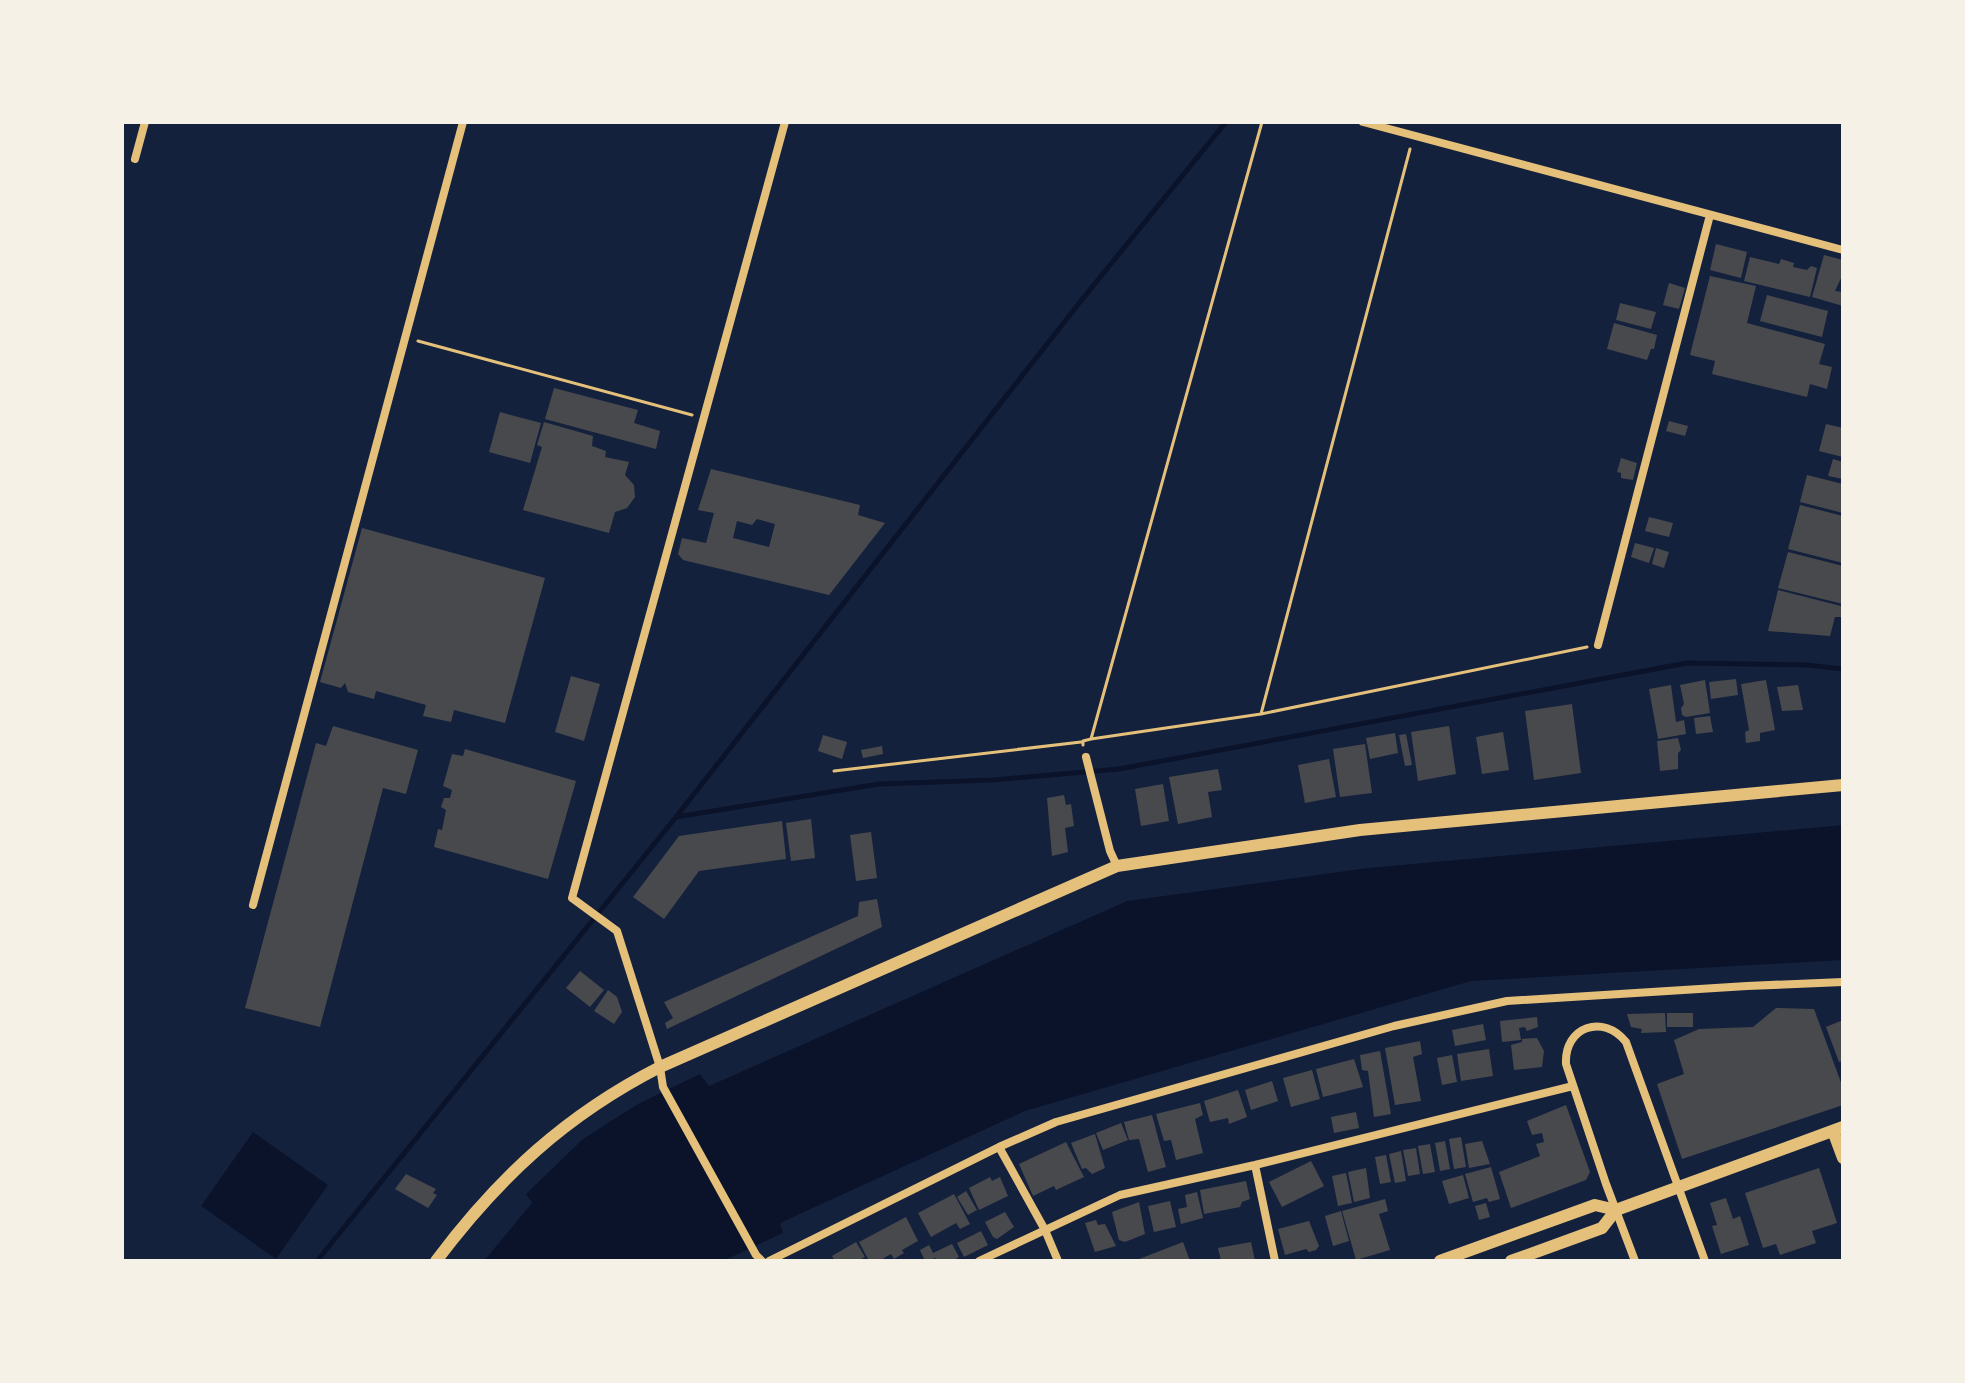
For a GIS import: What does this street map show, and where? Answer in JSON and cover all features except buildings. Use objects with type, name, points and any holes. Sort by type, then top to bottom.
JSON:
[{"type":"street","points":[[135,159],[145,122]]},
{"type":"street","points":[[253,905],[463,122]]},
{"type":"street","points":[[759,1258],[663,1087],[660,1067],[617,931],[572,898],[785,122]]},
{"type":"street","points":[[1363,122],[1843,250]]},
{"type":"street","points":[[1598,645],[1710,215]]},
{"type":"street","points":[[1086,757],[1117,866]]},
{"type":"street","points":[[436,1261],[499,1186],[545,1141],[597,1102],[660,1067],[1117,866],[1360,830],[1843,785]]},
{"type":"street","points":[[769,1261],[1056,1122],[1305,1050],[1507,1001],[1843,982]]},
{"type":"street","points":[[1635,1261],[1566,1064],[1565,1052],[1570,1041],[1590,1027],[1601,1026],[1619,1034],[1626,1042],[1705,1261]]},
{"type":"street","points":[[979,1261],[1120,1195],[1255,1165],[1573,1086]]},
{"type":"street","points":[[1511,1261],[1602,1228],[1616,1210],[1838,1129],[1843,1158]]},
{"type":"street","points":[[999,1147],[1045,1230],[1058,1261]]},
{"type":"street","points":[[1255,1165],[1275,1261]]},
{"type":"street","points":[[1440,1261],[1595,1205],[1616,1210]]},
{"type":"path","points":[[1091,739],[1262,122]]},
{"type":"path","points":[[1261,714],[1413,136]]},
{"type":"path","points":[[407,336],[704,418]]},
{"type":"path","points":[[834,771],[1083,741],[1261,714],[1598,645]]},
{"type":"path","points":[[1083,741],[1086,757]]},
{"type":"water","points":[[1843,825],[1843,960],[1471,981],[1025,1111],[780,1223],[783,1233],[723,1261],[484,1261],[532,1203],[526,1194],[583,1139],[638,1104],[700,1074],[709,1086],[1127,901],[1368,868]]},
{"type":"water","points":[[253,1132],[328,1185],[276,1259],[201,1206]]},
{"type":"waterway","points":[[676,817],[1080,302],[1226,122]]},
{"type":"waterway","points":[[317,1261],[676,817],[879,784],[993,780],[1119,769],[1687,663],[1807,665],[1843,669]]}]
